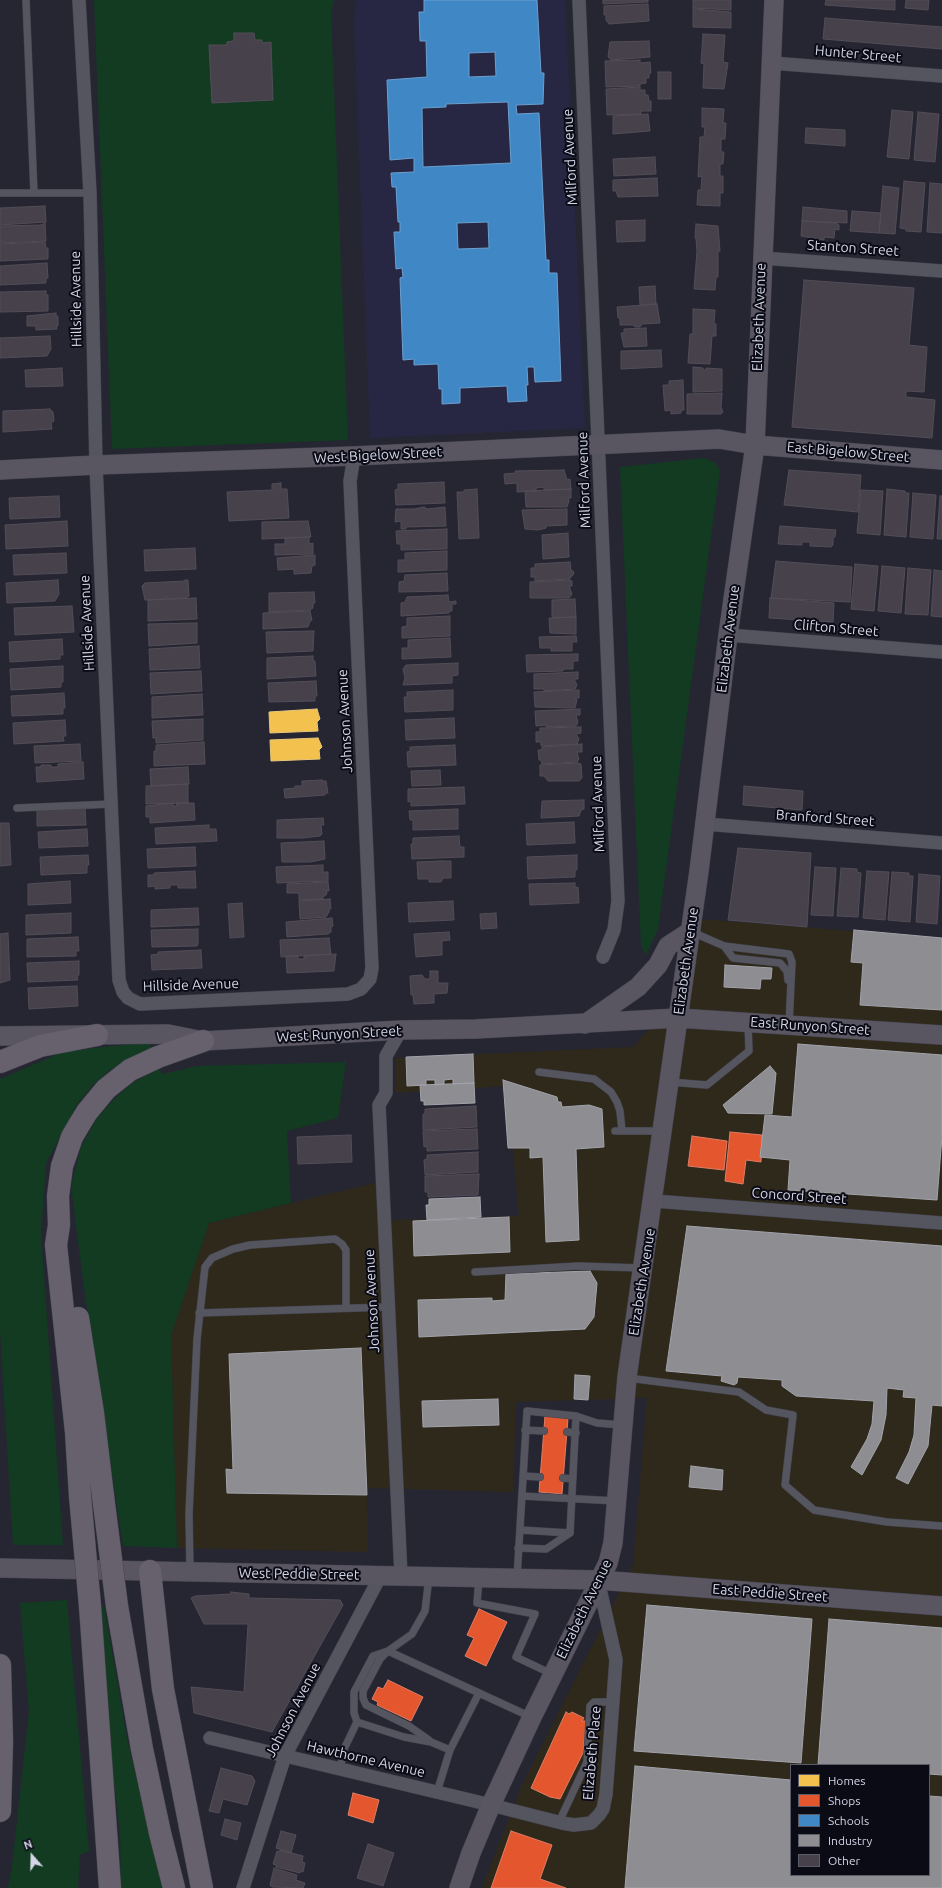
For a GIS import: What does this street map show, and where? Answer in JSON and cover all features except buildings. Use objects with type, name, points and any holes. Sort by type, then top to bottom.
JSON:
[{"type":"highway","points":[[0,1062],[40,1046],[97,1035]]},
{"type":"highway","points":[[110,1888],[76,1427],[56,1245],[59,1225],[58,1196],[62,1166],[72,1137],[86,1112],[106,1089],[130,1070],[158,1057],[203,1040]]},
{"type":"highway","points":[[59,1225],[65,1243],[84,1357],[117,1606],[142,1749],[160,1833],[174,1888]]},
{"type":"highway","points":[[150,1571],[163,1689],[202,1888]]},
{"type":"highway","points":[[0,1665],[2,1742],[0,1811]]},
{"type":"main road","name":"Elizabeth Avenue","points":[[459,1888],[471,1853],[491,1804],[611,1553],[624,1426],[627,1378],[654,1201],[705,824],[728,635],[755,445],[774,0]]},
{"type":"main road","name":"West Bigelow Street","points":[[0,470],[96,465],[354,456],[719,439],[755,445]]},
{"type":"main road","name":"East Bigelow Street","points":[[755,445],[942,460]]},
{"type":"main road","points":[[585,1024],[638,987],[658,965],[668,946],[691,931]]},
{"type":"main road","name":"East Runyon Street","points":[[678,1018],[942,1035]]},
{"type":"main road","name":"West Runyon Street","points":[[0,1036],[168,1034],[203,1040],[401,1030],[476,1029],[585,1024],[678,1018]]},
{"type":"main road","name":"West Peddie Street","points":[[0,1568],[598,1580]]},
{"type":"main road","name":"East Peddie Street","points":[[598,1580],[942,1606]]},
{"type":"street","name":"Hillside Avenue","points":[[79,0],[90,193],[96,465],[119,980],[123,992],[128,998],[140,1004],[147,1005],[340,995],[358,991],[367,984]]},
{"type":"street","name":"Milford Avenue","points":[[579,0],[618,901],[614,930],[603,957]]},
{"type":"street","name":"Hunter Street","points":[[771,63],[942,76]]},
{"type":"street","name":"Stanton Street","points":[[762,258],[942,271]]},
{"type":"street","name":"Johnson Avenue","points":[[354,456],[350,481],[372,968],[367,984]]},
{"type":"street","name":"Clifton Street","points":[[728,635],[942,652]]},
{"type":"street","name":"Branford Street","points":[[705,824],[942,842]]},
{"type":"street","name":"Johnson Avenue","points":[[401,1030],[386,1056],[386,1093],[379,1105],[401,1576]]},
{"type":"street","name":"Concord Street","points":[[654,1201],[942,1223]]},
{"type":"street","name":"Johnson Avenue","points":[[243,1888],[285,1756],[381,1575]]},
{"type":"street","name":"Elizabeth Place","points":[[491,1804],[574,1825],[596,1821],[603,1809],[606,1794],[616,1660],[598,1580]]},
{"type":"street","name":"Hawthorne Avenue","points":[[210,1738],[491,1804]]},
{"type":"lane","points":[[26,0],[34,194]]},
{"type":"lane","points":[[0,193],[90,193]]},
{"type":"lane","points":[[17,808],[112,804]]},
{"type":"lane","points":[[691,931],[724,946],[789,954],[792,962],[789,1025]]},
{"type":"lane","points":[[724,946],[733,958],[780,963],[787,971],[790,990]]},
{"type":"lane","points":[[670,1082],[707,1085],[749,1051],[748,1022]]},
{"type":"lane","points":[[539,1072],[594,1079],[611,1092],[617,1102],[620,1111],[619,1131],[663,1131]]},
{"type":"lane","points":[[190,1572],[189,1514],[197,1339],[205,1267],[212,1258],[233,1249],[250,1245],[335,1239],[342,1244],[346,1250],[346,1308]]},
{"type":"lane","points":[[475,1272],[578,1266],[644,1268]]},
{"type":"lane","points":[[199,1313],[388,1306]]},
{"type":"lane","points":[[627,1378],[739,1392],[766,1410],[793,1415],[785,1485],[814,1510],[887,1522],[942,1526]]},
{"type":"lane","points":[[517,1578],[527,1411],[576,1416],[597,1423],[624,1426]]},
{"type":"lane","points":[[570,1533],[576,1416]]},
{"type":"lane","points":[[525,1430],[544,1431]]},
{"type":"lane","points":[[567,1432],[576,1433]]},
{"type":"lane","points":[[523,1476],[540,1477]]},
{"type":"lane","points":[[563,1478],[573,1479]]},
{"type":"lane","points":[[522,1496],[617,1501]]},
{"type":"lane","points":[[520,1530],[570,1533]]},
{"type":"lane","points":[[518,1548],[546,1550],[570,1533]]},
{"type":"lane","points":[[429,1576],[425,1611],[412,1634],[388,1651],[380,1659],[365,1686],[363,1698],[366,1705],[409,1726],[431,1742]]},
{"type":"lane","points":[[478,1578],[477,1603],[535,1614],[516,1657],[552,1674]]},
{"type":"lane","points":[[340,1769],[344,1749],[357,1722],[354,1712],[354,1692],[373,1656],[388,1651],[532,1717]]},
{"type":"lane","points":[[437,1792],[450,1750],[479,1693]]},
{"type":"lane","points":[[559,1822],[587,1762],[590,1706],[594,1702],[613,1702]]},
{"type":"lane","points":[[357,1722],[404,1737],[431,1742],[450,1750]]},
{"type":"shaded area","points":[[356,0],[565,0],[585,428],[370,438],[354,22]]},
{"type":"shaded area","points":[[686,918],[942,938],[942,1888],[482,1888],[521,1787],[633,1565],[647,1398],[516,1402],[513,1492],[367,1488],[368,1552],[177,1548],[171,1335],[209,1223],[386,1180],[388,1220],[519,1216],[507,1086],[395,1093],[396,1058],[633,1047],[675,1000]]},
{"type":"green space","points":[[94,0],[334,0],[331,12],[348,440],[112,449]]},
{"type":"green space","points":[[704,458],[715,463],[720,470],[658,929],[646,955],[641,947],[620,467]]},
{"type":"green space","points":[[133,1044],[150,1044],[151,1049],[130,1058],[110,1070],[93,1085],[78,1103],[46,1163],[41,1234],[63,1545],[13,1545],[0,1331],[0,1079],[65,1051]]},
{"type":"green space","points":[[346,1062],[338,1118],[287,1131],[291,1203],[209,1223],[171,1335],[177,1548],[123,1546],[84,1288],[71,1186],[81,1147],[97,1118],[113,1100],[131,1084],[159,1069],[163,1074],[197,1066]]},
{"type":"green space","points":[[67,1600],[89,1851],[80,1855],[78,1888],[8,1888],[12,1866],[29,1711],[20,1603]]},
{"type":"green space","points":[[94,1606],[104,1606],[127,1738],[162,1888],[121,1888],[120,1833]]}]
